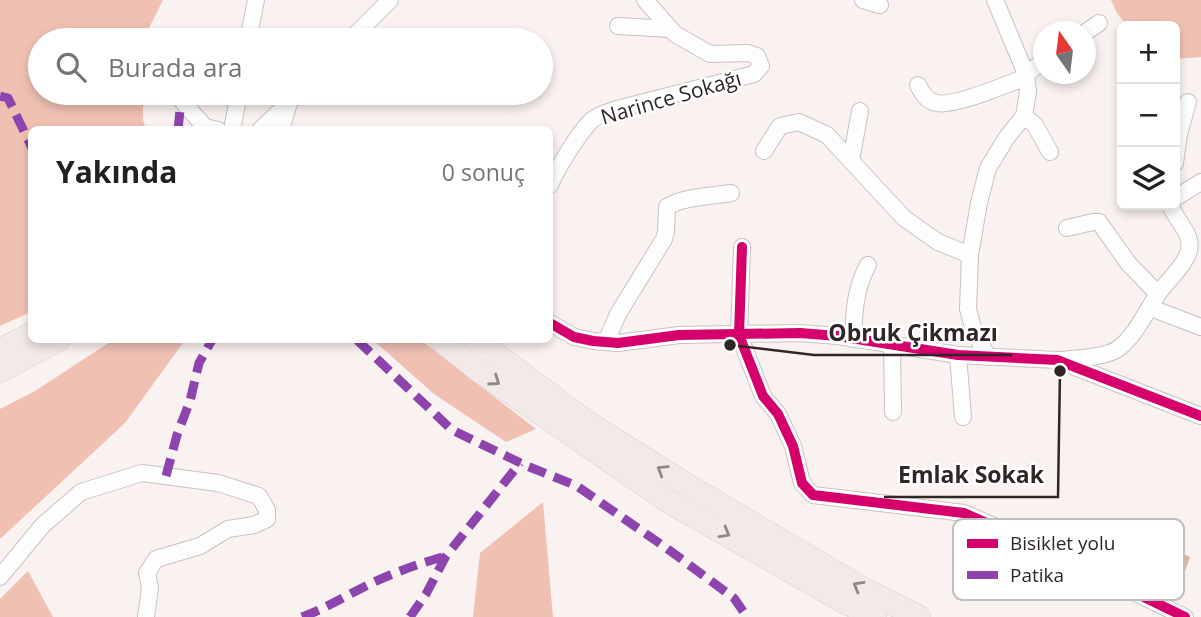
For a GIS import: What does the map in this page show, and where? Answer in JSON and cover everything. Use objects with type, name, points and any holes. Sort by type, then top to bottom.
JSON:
[{"type":"highway","points":[[0,349],[28,335]]},
{"type":"highway","points":[[0,371],[52,343]]},
{"type":"highway","points":[[445,343],[478,370],[668,501],[841,600],[876,617]]},
{"type":"highway","points":[[481,343],[588,423],[685,484],[864,590],[919,617]]},
{"type":"street","points":[[250,28],[256,0]]},
{"type":"street","points":[[362,28],[390,0]]},
{"type":"street","name":"Narince Sokağı","points":[[553,178],[595,118],[617,109],[754,74],[761,66],[757,56],[748,53],[710,54],[675,34],[645,0]]},
{"type":"street","points":[[863,0],[880,5]]},
{"type":"street","points":[[988,357],[974,331],[968,309],[971,255],[979,203],[988,169],[1007,136],[1024,116],[1028,91],[1026,75],[995,0]]},
{"type":"street","points":[[618,26],[671,29]]},
{"type":"street","points":[[918,85],[922,94],[935,103],[947,103],[992,90],[1033,70]]},
{"type":"street","points":[[1177,147],[1188,102]]},
{"type":"street","points":[[186,105],[204,126]]},
{"type":"street","points":[[233,126],[237,105]]},
{"type":"street","points":[[264,126],[287,105]]},
{"type":"street","points":[[283,126],[291,105]]},
{"type":"street","points":[[851,160],[860,111]]},
{"type":"street","points":[[1024,116],[1035,125],[1050,152]]},
{"type":"street","points":[[764,151],[780,126],[799,122],[827,135],[904,218],[938,242],[971,255]]},
{"type":"street","points":[[1180,195],[1201,182]]},
{"type":"street","points":[[606,342],[618,314],[664,239],[667,207],[680,202],[731,193]]},
{"type":"street","points":[[553,325],[574,337],[618,343],[679,335],[800,333],[958,355],[1057,360],[1104,354],[1118,349],[1136,329],[1186,258],[1195,236],[1172,210]]},
{"type":"street","points":[[1067,228],[1099,222],[1154,301],[1201,327]]},
{"type":"street","points":[[743,247],[738,335],[763,396],[778,414],[793,446],[802,483],[813,495],[964,513],[978,519]]},
{"type":"street","points":[[853,339],[854,306],[861,278],[868,265]]},
{"type":"street","points":[[0,344],[28,334]]},
{"type":"street","points":[[892,346],[893,412]]},
{"type":"street","points":[[958,355],[963,417]]},
{"type":"street","points":[[1057,360],[1201,416]]},
{"type":"street","points":[[0,577],[43,525],[81,492],[142,473],[218,484],[259,496],[267,510],[267,519],[254,525],[228,529],[200,546],[156,559],[147,573],[150,588],[146,617]]},
{"type":"street","points":[[1150,600],[1185,617]]},
{"type":"shaded area","points":[[0,0],[163,0],[149,28],[28,28],[28,105],[143,105],[145,126],[28,126],[28,313],[0,326]]},
{"type":"shaded area","points":[[1111,0],[1201,0],[1201,57],[1180,59],[1180,21],[1123,21]]},
{"type":"shaded area","points":[[108,343],[183,343],[125,423],[0,539],[0,409],[35,391]]},
{"type":"shaded area","points":[[376,343],[425,343],[536,429],[506,442],[434,394]]},
{"type":"shaded area","points":[[543,502],[553,617],[473,617],[480,553]]},
{"type":"shaded area","points":[[1184,554],[1190,557],[1184,574]]},
{"type":"shaded area","points":[[28,571],[53,617],[0,617],[0,599]]},
{"type":"marked path","points":[[0,96],[8,98],[28,140]]},
{"type":"marked path","points":[[178,126],[180,105]]},
{"type":"marked path","points":[[166,476],[199,363],[210,343]]},
{"type":"marked path","points":[[360,343],[452,430],[527,466],[577,486],[734,598],[747,617]]},
{"type":"marked path","points":[[410,617],[446,556],[520,463]]},
{"type":"marked path","points":[[302,617],[383,578],[446,556]]},
{"type":"cycle path","points":[[742,247],[739,335],[763,396],[778,414],[793,446],[802,483],[813,495],[964,513],[978,519]]},
{"type":"cycle path","points":[[553,325],[574,337],[618,343],[679,335],[800,333],[838,336],[958,355],[1057,360],[1201,416]]},
{"type":"cycle path","points":[[1150,600],[1185,617]]},
{"type":"place","name":"Obruk Çikmazı","points":[[730,345]]},
{"type":"place","name":"Emlak Sokak","points":[[1060,371]]}]
